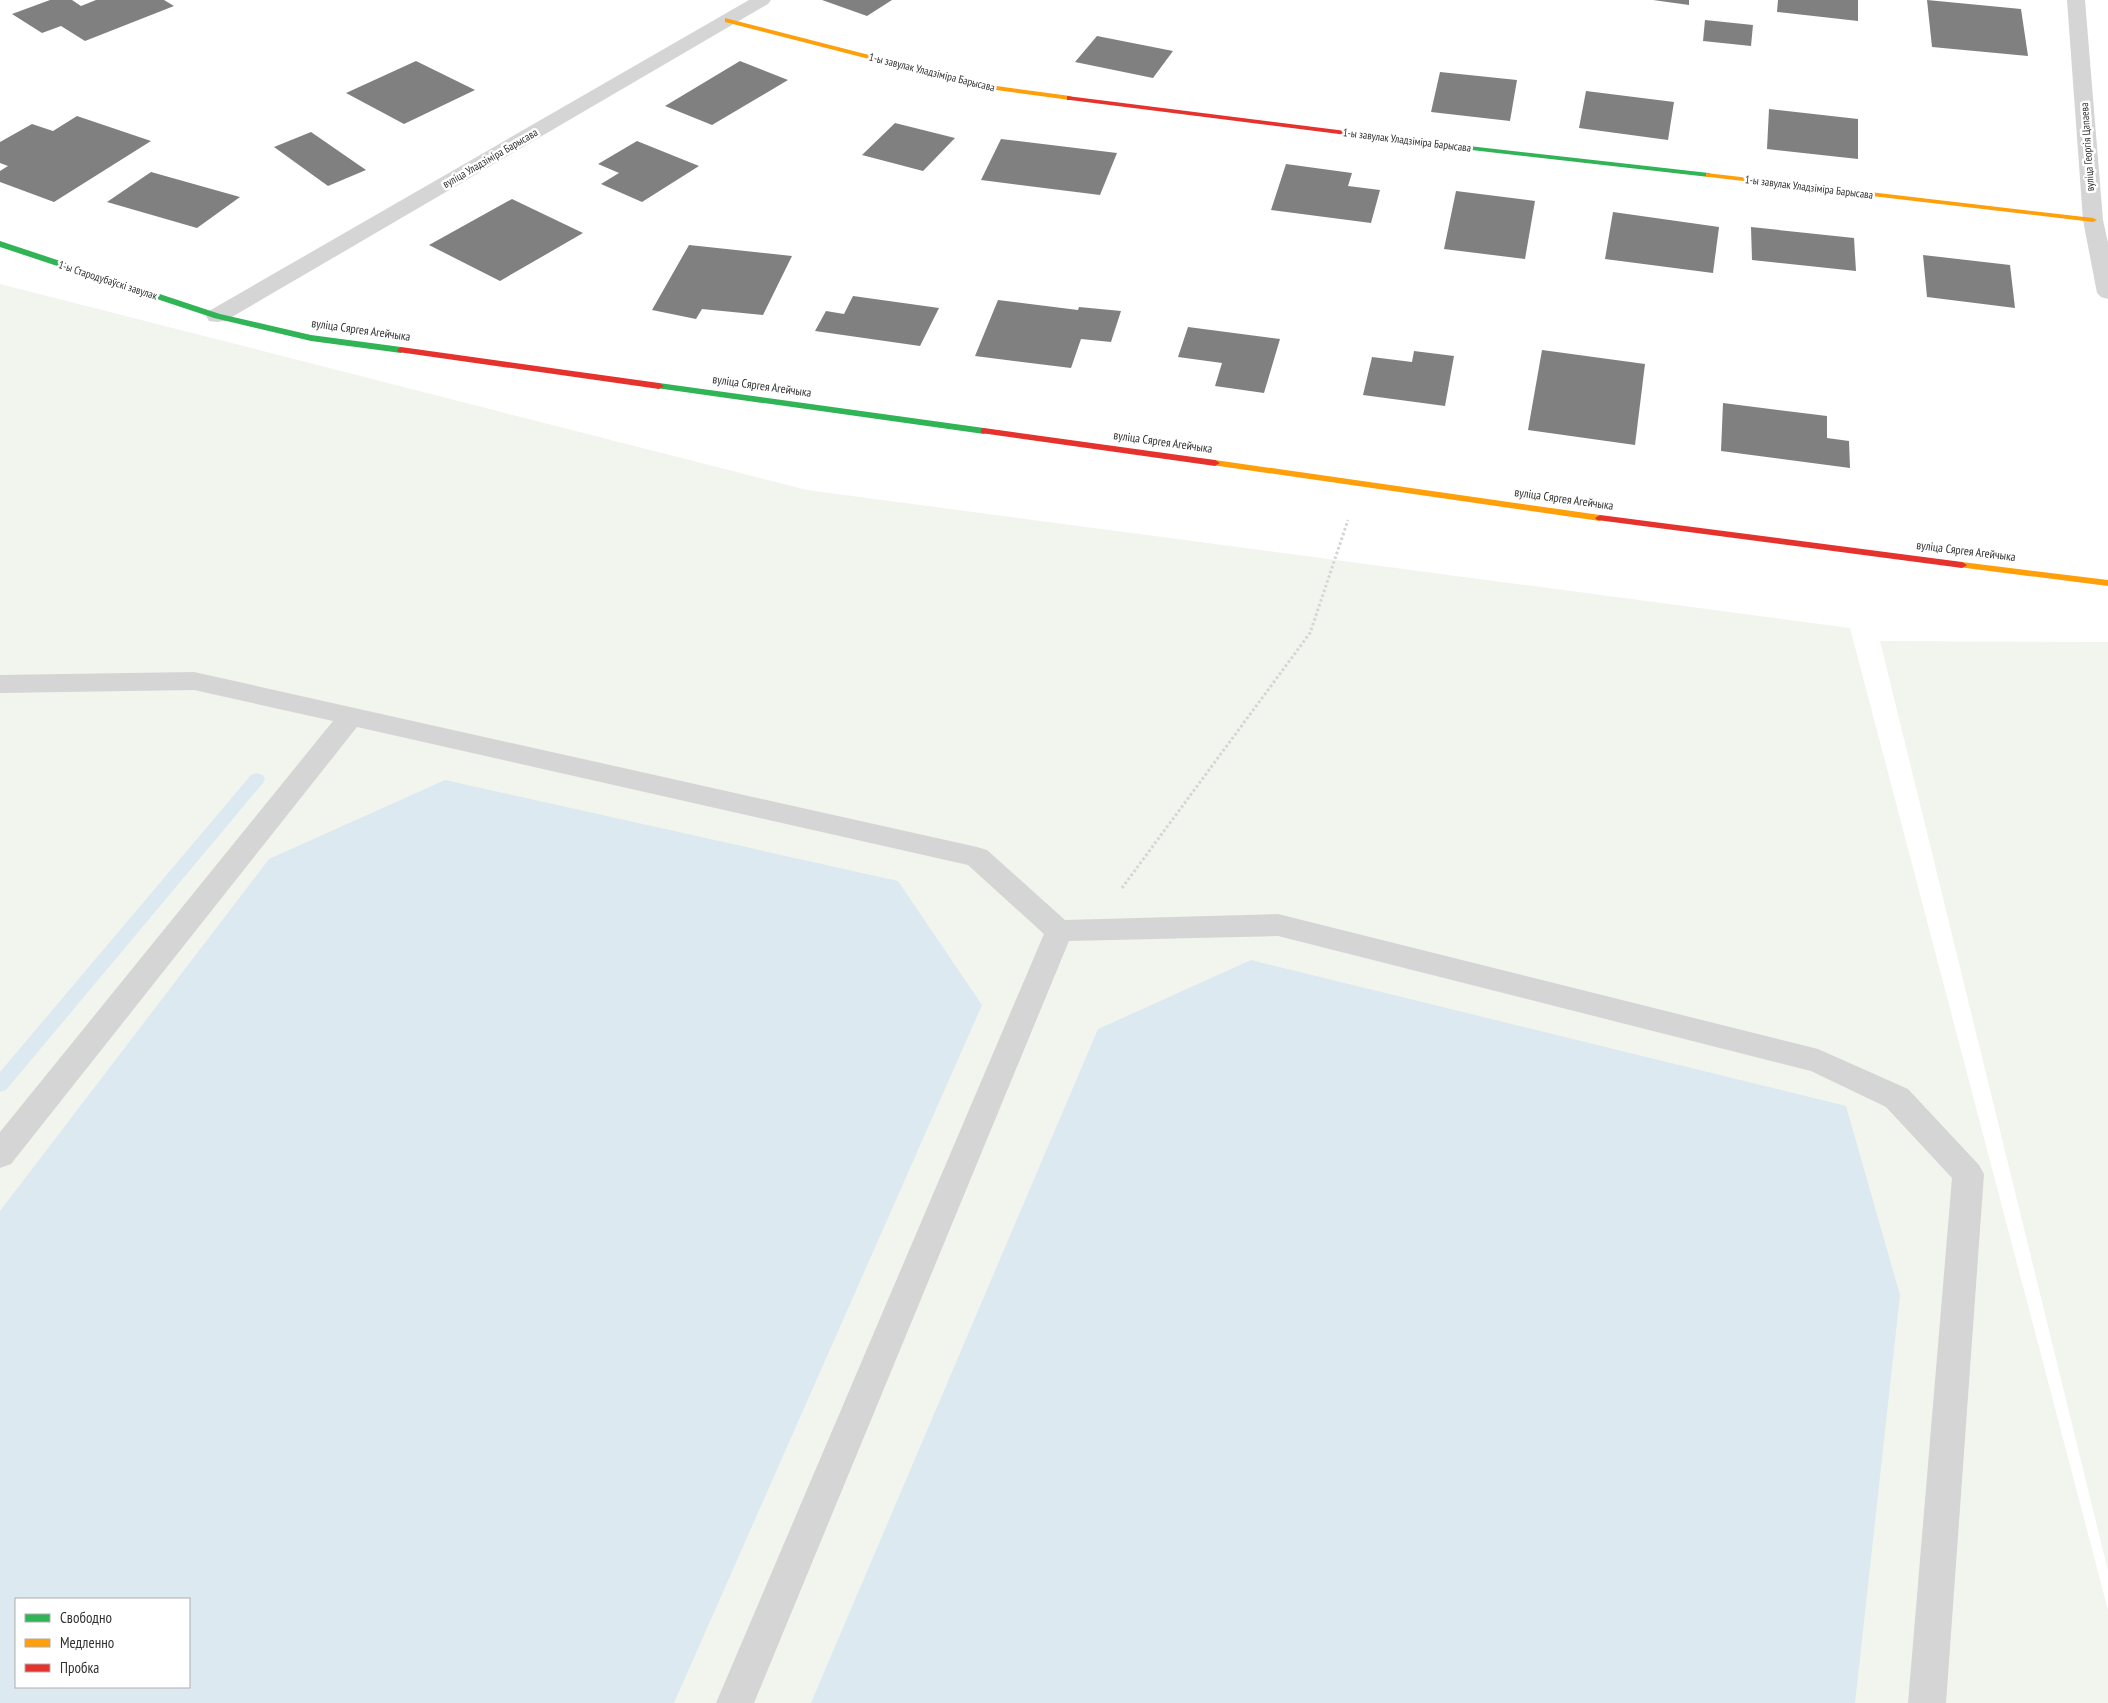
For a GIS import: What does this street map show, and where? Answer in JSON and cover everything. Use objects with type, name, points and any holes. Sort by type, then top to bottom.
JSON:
[{"type":"street","name":"вуліца Уладзіміра Барысава","points":[[217,316],[762,0]]},
{"type":"street","name":"вуліца Георгія Цапаева","points":[[2076,0],[2093,220],[2108,293]]},
{"type":"street","name":"1-ы завулак Уладзіміра Барысава","points":[[728,20],[982,86],[1332,132],[2093,220]]},
{"type":"street","name":"1-ы Стародубаўскі завулак","points":[[0,244],[217,316]]},
{"type":"street","name":"вуліца Сяргея Агейчыка","points":[[217,316],[311,338],[1695,531],[2108,583]]},
{"type":"street","points":[[0,684],[194,681],[977,857],[1059,931],[1278,925],[1818,1061],[1897,1098],[1968,1174],[1927,1703]]},
{"type":"street","points":[[0,1156],[351,716]]},
{"type":"street","points":[[735,1703],[1059,931]]},
{"type":"path","points":[[1090,930],[1310,632],[1360,484]]},
{"type":"shaded area","points":[[0,284],[807,490],[1850,628],[2108,1610],[2108,1703],[0,1703]]},
{"type":"shaded area","points":[[1880,641],[2108,642],[2108,1571]]},
{"type":"shaded area","points":[[445,780],[898,881],[982,1005],[674,1703],[0,1703],[0,1211],[269,859]]},
{"type":"shaded area","points":[[1251,960],[1846,1106],[1900,1295],[1855,1703],[811,1703],[1098,1029]]},
{"type":"building","points":[[50,0],[72,0],[81,6],[96,0],[164,0],[174,6],[85,41],[61,26],[42,33],[12,14]]},
{"type":"building","points":[[822,0],[892,0],[867,16]]},
{"type":"building","points":[[1653,0],[1689,0],[1689,5]]},
{"type":"building","points":[[1778,0],[1858,0],[1858,21],[1777,12]]},
{"type":"building","points":[[1927,0],[2021,9],[2028,56],[1932,47]]},
{"type":"building","points":[[1705,20],[1753,25],[1751,46],[1703,41]]},
{"type":"building","points":[[1097,36],[1173,51],[1153,78],[1075,62]]},
{"type":"building","points":[[416,61],[475,90],[404,124],[346,93]]},
{"type":"building","points":[[740,61],[788,80],[712,125],[665,106]]},
{"type":"building","points":[[1440,72],[1517,80],[1510,121],[1431,112]]},
{"type":"building","points":[[1586,91],[1674,102],[1668,140],[1579,128]]},
{"type":"building","points":[[1769,109],[1858,119],[1858,159],[1767,149]]},
{"type":"building","points":[[77,116],[151,141],[54,202],[0,182],[0,171],[8,166],[0,163],[0,142],[32,124],[53,131]]},
{"type":"building","points":[[895,123],[955,138],[923,171],[862,155]]},
{"type":"building","points":[[311,132],[366,170],[328,186],[274,147]]},
{"type":"building","points":[[1001,139],[1117,153],[1100,195],[981,180]]},
{"type":"building","points":[[637,141],[699,166],[642,202],[601,184],[619,173],[598,164]]},
{"type":"building","points":[[1286,164],[1352,173],[1348,186],[1380,190],[1371,223],[1271,210]]},
{"type":"building","points":[[151,172],[240,197],[197,228],[107,202]]},
{"type":"building","points":[[1456,191],[1535,201],[1525,259],[1444,249]]},
{"type":"building","points":[[512,199],[583,233],[500,281],[429,245]]},
{"type":"building","points":[[1613,212],[1719,227],[1713,273],[1605,259]]},
{"type":"building","points":[[1751,227],[1854,238],[1856,271],[1752,260]]},
{"type":"building","points":[[689,245],[792,256],[763,315],[702,309],[696,319],[652,310]]},
{"type":"building","points":[[1923,255],[2010,265],[2015,308],[1927,297]]},
{"type":"building","points":[[853,296],[939,308],[920,346],[815,331],[826,311],[844,314]]},
{"type":"building","points":[[998,300],[1078,310],[1079,307],[1121,311],[1111,342],[1081,339],[1071,368],[975,356]]},
{"type":"building","points":[[1188,327],[1280,339],[1264,393],[1215,386],[1222,363],[1178,357]]},
{"type":"building","points":[[1542,350],[1645,364],[1635,445],[1528,430]]},
{"type":"building","points":[[1414,351],[1454,356],[1445,406],[1363,395],[1372,357],[1412,362]]},
{"type":"building","points":[[1723,403],[1827,416],[1827,438],[1849,441],[1850,468],[1721,451]]},
{"type":"waterway","points":[[0,1085],[257,779]]},
{"type":"traffic: fast","points":[[1410,141],[1709,175]]},
{"type":"traffic: fast","points":[[0,244],[217,316],[311,338],[401,350]]},
{"type":"traffic: fast","points":[[659,386],[984,431]]},
{"type":"traffic: slow","points":[[728,20],[982,86],[1070,98]]},
{"type":"traffic: slow","points":[[1709,175],[2093,220]]},
{"type":"traffic: slow","points":[[1215,463],[1600,518]]},
{"type":"traffic: slow","points":[[1962,565],[2108,583]]},
{"type":"traffic: jam","points":[[1070,98],[1410,141]]},
{"type":"traffic: jam","points":[[401,350],[659,386]]},
{"type":"traffic: jam","points":[[984,431],[1215,463]]},
{"type":"traffic: jam","points":[[1600,518],[1962,565]]}]
